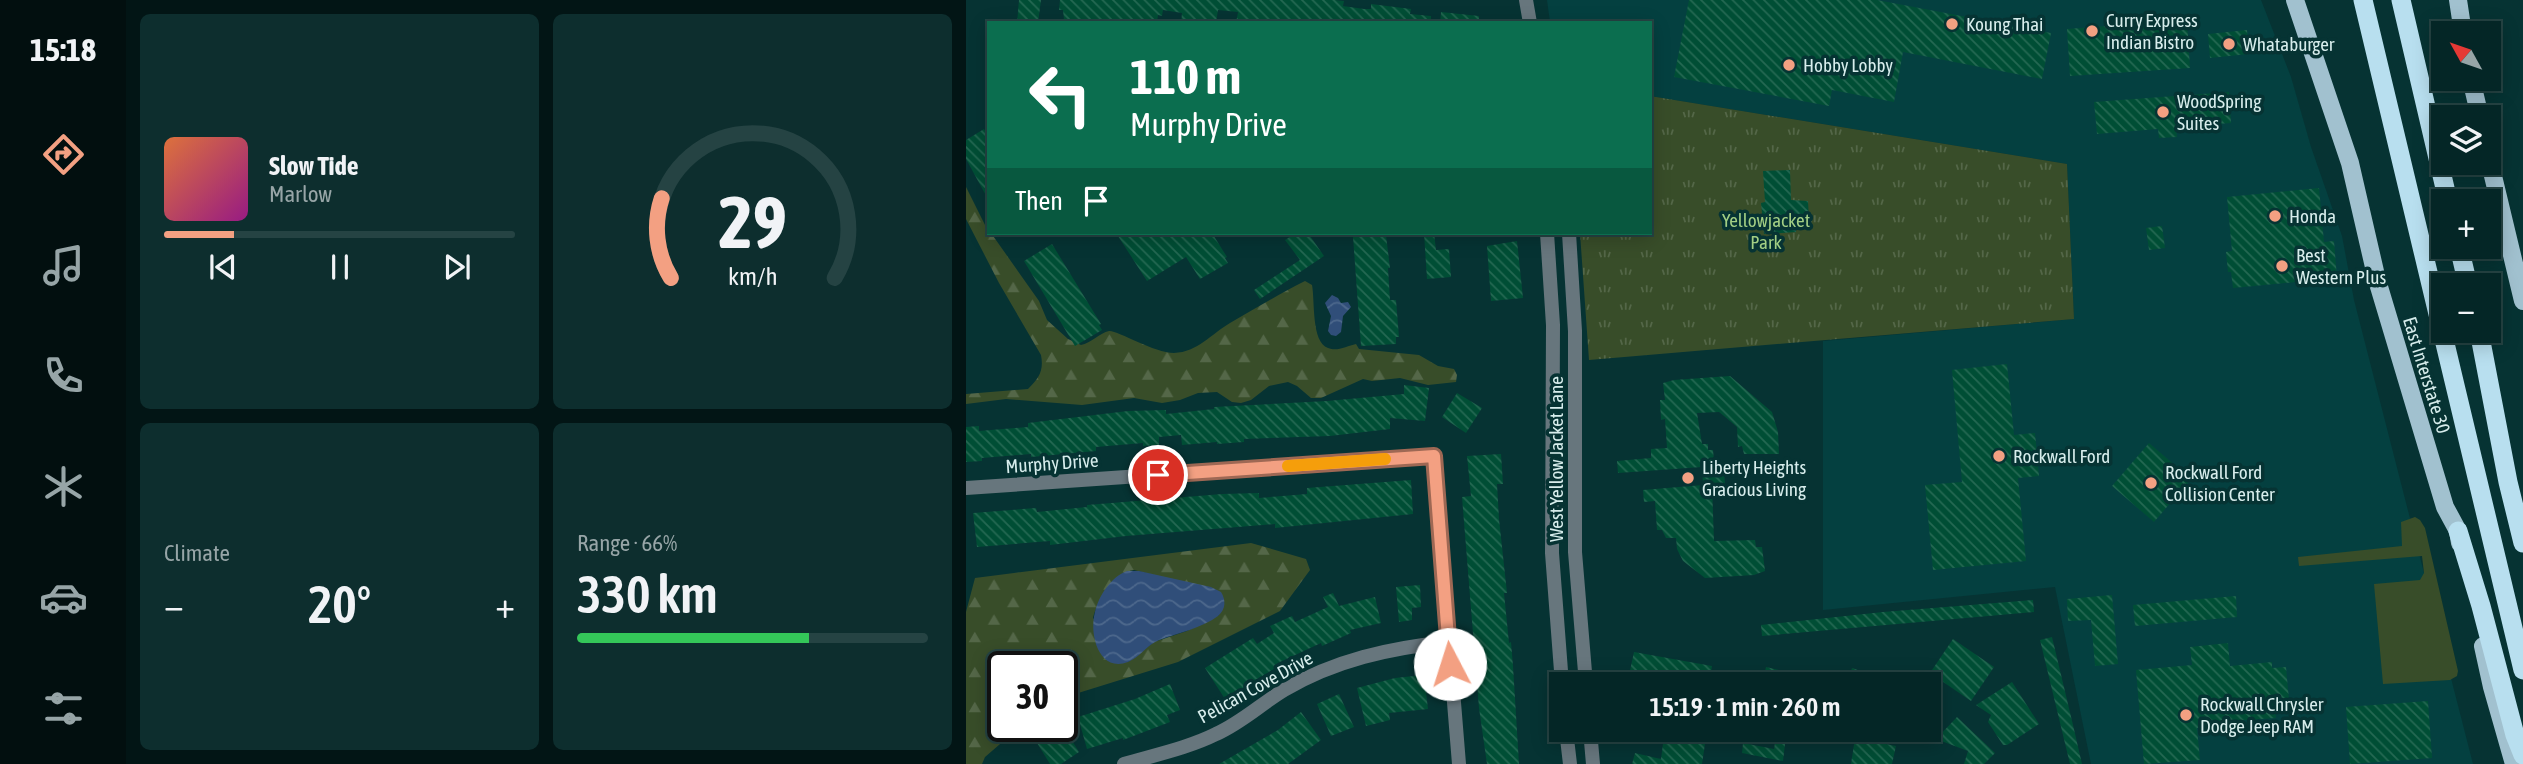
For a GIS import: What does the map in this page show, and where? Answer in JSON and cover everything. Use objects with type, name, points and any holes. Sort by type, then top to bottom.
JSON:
[{"type":"highway","points":[[2363,0],[2523,670]]},
{"type":"highway","points":[[2401,0],[2445,189]]},
{"type":"highway","points":[[2481,343],[2508,482],[2523,543]]},
{"type":"highway","points":[[2458,531],[2515,735],[2523,755]]},
{"type":"main road","name":"East Interstate 30","points":[[2295,0],[2350,163],[2377,280],[2445,507],[2458,531],[2491,687],[2514,764]]},
{"type":"main road","points":[[2493,175],[2523,301]]},
{"type":"street","points":[[1526,0],[1530,21]]},
{"type":"street","name":"West Yellow Jacket Lane","points":[[1547,235],[1553,325],[1552,553],[1561,672]]},
{"type":"street","name":"West Yellow Jacket Lane","points":[[1569,235],[1575,331],[1574,552],[1585,672]]},
{"type":"street","name":"Murphy Drive","points":[[966,488],[1434,456],[1448,642]]},
{"type":"street","points":[[1448,642],[1459,764]]},
{"type":"street","name":"Pelican Cove Drive","points":[[1124,764],[1216,734],[1318,672],[1356,658],[1393,649],[1448,642]]},
{"type":"street","points":[[1567,742],[1570,764]]},
{"type":"street","points":[[1591,742],[1593,764]]},
{"type":"shaded area","points":[[1547,0],[2261,0],[2291,77],[2311,147],[2342,236],[2354,300],[2473,764],[2091,764],[2055,587],[1823,610],[1823,341],[2074,319],[2067,164],[1652,96],[1652,21],[1550,21]]},
{"type":"green space","name":"Yellowjacket Park","points":[[1652,96],[2067,164],[2074,319],[1589,360],[1580,235],[1652,235]]},
{"type":"green space","points":[[966,187],[987,229],[987,235],[992,235],[1039,301],[1047,320],[1068,339],[1081,345],[1109,331],[1166,352],[1183,352],[1305,281],[1312,285],[1316,330],[1328,348],[1338,349],[1356,344],[1359,349],[1419,355],[1438,366],[1454,369],[1456,382],[1428,385],[1400,378],[1372,381],[1363,379],[1321,398],[1311,398],[1288,382],[1269,386],[1251,400],[1241,403],[1232,402],[1217,392],[1198,393],[1162,403],[1134,398],[1082,405],[1006,399],[966,404],[966,394],[1028,389],[1038,378],[1042,366],[1041,355],[966,219]]},
{"type":"green space","points":[[2415,517],[2425,528],[2458,671],[2457,676],[2450,680],[2383,684],[2374,584],[2420,580],[2424,573],[2422,556],[2299,566],[2298,557],[2402,546],[2401,522]]},
{"type":"green space","points":[[1251,543],[1306,559],[1310,570],[1280,611],[1178,662],[1078,693],[1078,651],[987,651],[987,742],[1002,742],[985,757],[982,764],[966,764],[966,612],[975,578]],"holes":[[[1134,570],[1170,579],[1219,615],[1187,631],[1154,642],[1128,662],[1093,618],[1113,581]]]},
{"type":"water","points":[[1332,295],[1341,303],[1348,302],[1351,307],[1343,316],[1341,332],[1336,336],[1328,331],[1331,316],[1325,303]]},
{"type":"water","points":[[1127,571],[1139,571],[1211,587],[1221,592],[1224,607],[1212,620],[1159,640],[1128,662],[1109,662],[1098,649],[1093,621],[1099,599],[1106,587]]},
{"type":"building","points":[[1019,0],[1041,0],[1038,21],[1017,21]]},
{"type":"building","points":[[1060,0],[1335,0],[1344,1],[1343,6],[1364,9],[1371,9],[1371,4],[1411,9],[1410,14],[1431,16],[1431,21],[1236,21],[1238,12],[1218,10],[1216,21],[1181,21],[1182,13],[1163,10],[1162,16],[1158,15],[1157,21],[1071,21],[1064,20],[1063,10],[1059,10]]},
{"type":"building","name":"Hobby Lobby","points":[[1689,0],[1877,0],[2051,33],[2042,79],[1903,52],[1894,102],[1832,90],[1829,106],[1674,77]]},
{"type":"building","points":[[1441,12],[1479,16],[1479,21],[1440,21]]},
{"type":"building","points":[[2187,20],[2190,68],[2070,76],[2067,29]]},
{"type":"building","name":"Whataburger","points":[[2247,30],[2249,54],[2210,58],[2208,34]]},
{"type":"building","name":"WoodSpring Suites","points":[[2229,92],[2231,123],[2176,127],[2177,137],[2159,138],[2158,129],[2097,134],[2094,102]]},
{"type":"building","points":[[984,129],[987,134],[987,197],[966,159],[966,140]]},
{"type":"building","points":[[1790,170],[1791,200],[1808,201],[1809,219],[1795,219],[1796,232],[1764,234],[1761,203],[1765,202],[1763,171]]},
{"type":"building","points":[[2319,188],[2324,242],[2334,241],[2337,278],[2233,288],[2226,252],[2232,251],[2227,197]]},
{"type":"building","points":[[2162,226],[2165,248],[2149,250],[2146,228]]},
{"type":"building","points":[[1117,235],[1213,235],[1227,257],[1225,258],[1228,263],[1200,279],[1186,257],[1147,281]]},
{"type":"building","points":[[1293,235],[1309,235],[1324,256],[1260,299],[1254,290],[1300,260],[1285,240]]},
{"type":"building","points":[[1386,235],[1390,300],[1396,300],[1399,337],[1396,337],[1396,344],[1361,346],[1353,237]]},
{"type":"building","points":[[1424,235],[1434,235],[1436,250],[1449,249],[1451,277],[1427,279]]},
{"type":"building","points":[[1517,241],[1523,298],[1491,301],[1487,246]]},
{"type":"building","points":[[1052,244],[1101,324],[1099,325],[1102,330],[1075,346],[1024,261]]},
{"type":"building","name":"Rockwall Ford","points":[[2007,364],[2014,435],[2035,433],[2039,476],[2018,478],[2026,561],[1933,570],[1925,485],[1962,482],[1952,370]]},
{"type":"building","name":"Liberty Heights Gracious Living","points":[[1730,376],[1772,412],[1778,432],[1779,454],[1744,454],[1742,446],[1738,447],[1737,427],[1719,412],[1697,413],[1702,444],[1708,444],[1708,450],[1713,450],[1715,471],[1724,470],[1725,484],[1712,485],[1714,541],[1755,540],[1756,547],[1762,547],[1765,571],[1754,575],[1705,578],[1683,561],[1677,549],[1676,538],[1666,538],[1662,530],[1657,530],[1655,501],[1644,502],[1643,490],[1703,485],[1702,467],[1618,473],[1617,461],[1651,458],[1651,449],[1667,448],[1665,419],[1661,420],[1660,400],[1665,400],[1663,383]]},
{"type":"building","points":[[1404,385],[1429,388],[1425,421],[1390,418],[1390,429],[1330,436],[1244,439],[1244,442],[1217,444],[1182,445],[1181,435],[1159,437],[1159,445],[1143,446],[1143,443],[1096,447],[1096,451],[982,458],[982,461],[966,462],[966,427],[979,426],[979,431],[1028,427],[1028,423],[1128,411],[1166,410],[1166,414],[1214,407],[1404,394]]},
{"type":"building","points":[[1457,393],[1482,408],[1466,433],[1442,417]]},
{"type":"building","name":"Rockwall Ford Collision Center","points":[[2149,443],[2191,479],[2154,522],[2112,486]]},
{"type":"building","points":[[1501,454],[1503,484],[1497,484],[1499,519],[1519,764],[1487,764],[1479,708],[1462,497],[1471,496],[1467,456]]},
{"type":"building","points":[[1411,480],[1413,514],[1275,528],[1275,524],[1126,536],[1050,545],[1050,541],[977,547],[973,513],[1036,508],[1037,512],[1087,505],[1222,494],[1259,493],[1259,498],[1307,494],[1307,488]]},
{"type":"building","points":[[1420,585],[1421,607],[1412,608],[1412,620],[1399,622],[1396,587]]},
{"type":"building","points":[[1333,593],[1339,606],[1375,597],[1381,623],[1350,630],[1351,633],[1280,662],[1282,664],[1225,699],[1205,668],[1253,638],[1257,644],[1274,633],[1270,626],[1292,616],[1295,622],[1328,607],[1323,597]]},
{"type":"building","points":[[2112,595],[2118,664],[2095,666],[2091,620],[2068,621],[2067,599]]},
{"type":"building","points":[[2236,596],[2237,617],[2135,626],[2133,605]]},
{"type":"building","points":[[2033,600],[2034,612],[1762,636],[1761,625]]},
{"type":"building","points":[[2052,637],[2082,764],[2070,764],[2040,640]]},
{"type":"building","points":[[1953,639],[1994,667],[1971,701],[1941,681],[1941,672],[1931,672]]},
{"type":"building","name":"Rockwall Chrysler Dodge Jeep RAM","points":[[2228,643],[2230,666],[2272,662],[2272,668],[2286,667],[2290,711],[2275,712],[2276,718],[2233,721],[2234,725],[2197,728],[2200,760],[2144,764],[2136,670],[2192,665],[2190,647]]},
{"type":"building","points":[[1634,652],[1712,666],[1711,672],[1630,672]]},
{"type":"building","points":[[1766,667],[1788,672],[1765,672]]},
{"type":"building","points":[[1424,675],[1428,709],[1389,713],[1390,720],[1366,726],[1357,688],[1395,678]]},
{"type":"building","points":[[2012,682],[2039,724],[2003,745],[1988,722],[1991,715],[1976,705]]},
{"type":"building","points":[[1170,684],[1180,710],[1167,715],[1170,722],[1123,740],[1087,749],[1078,717],[1135,699]]},
{"type":"building","points":[[1339,694],[1354,727],[1331,736],[1317,704]]},
{"type":"building","points":[[2428,701],[2432,758],[2350,764],[2346,707]]},
{"type":"building","points":[[1301,712],[1321,740],[1288,764],[1219,764],[1278,730]]},
{"type":"building","points":[[1957,717],[1995,753],[1984,764],[1964,764],[1968,751],[1941,741],[1941,734]]},
{"type":"building","points":[[1073,742],[1079,752],[1061,764],[1050,764],[1037,743]]},
{"type":"building","points":[[1663,742],[1705,744],[1702,764],[1632,764],[1635,753],[1661,759]]},
{"type":"building","points":[[1775,742],[1785,742],[1783,761],[1742,753],[1743,743],[1774,749]]},
{"type":"building","points":[[1854,742],[1896,746],[1892,764],[1851,764]]},
{"type":"slow traffic","points":[[1288,466],[1385,459]]},
{"type":"place","name":"Koung Thai","points":[[1952,24]]},
{"type":"place","name":"Curry Express Indian Bistro","points":[[2092,31]]},
{"type":"place","name":"Whataburger","points":[[2229,44]]},
{"type":"place","name":"Hobby Lobby","points":[[1789,65]]},
{"type":"place","name":"WoodSpring Suites","points":[[2163,112]]},
{"type":"place","name":"Honda","points":[[2275,216]]},
{"type":"place","name":"Best Western Plus","points":[[2282,266]]},
{"type":"place","name":"Rockwall Ford","points":[[1999,456]]},
{"type":"place","name":"Liberty Heights Gracious Living","points":[[1688,478]]},
{"type":"place","name":"Rockwall Ford Collision Center","points":[[2151,483]]},
{"type":"place","name":"Rockwall Chrysler Dodge Jeep RAM","points":[[2186,715]]},
{"type":"route","points":[[1158,475],[1434,456],[1450,664]]}]
